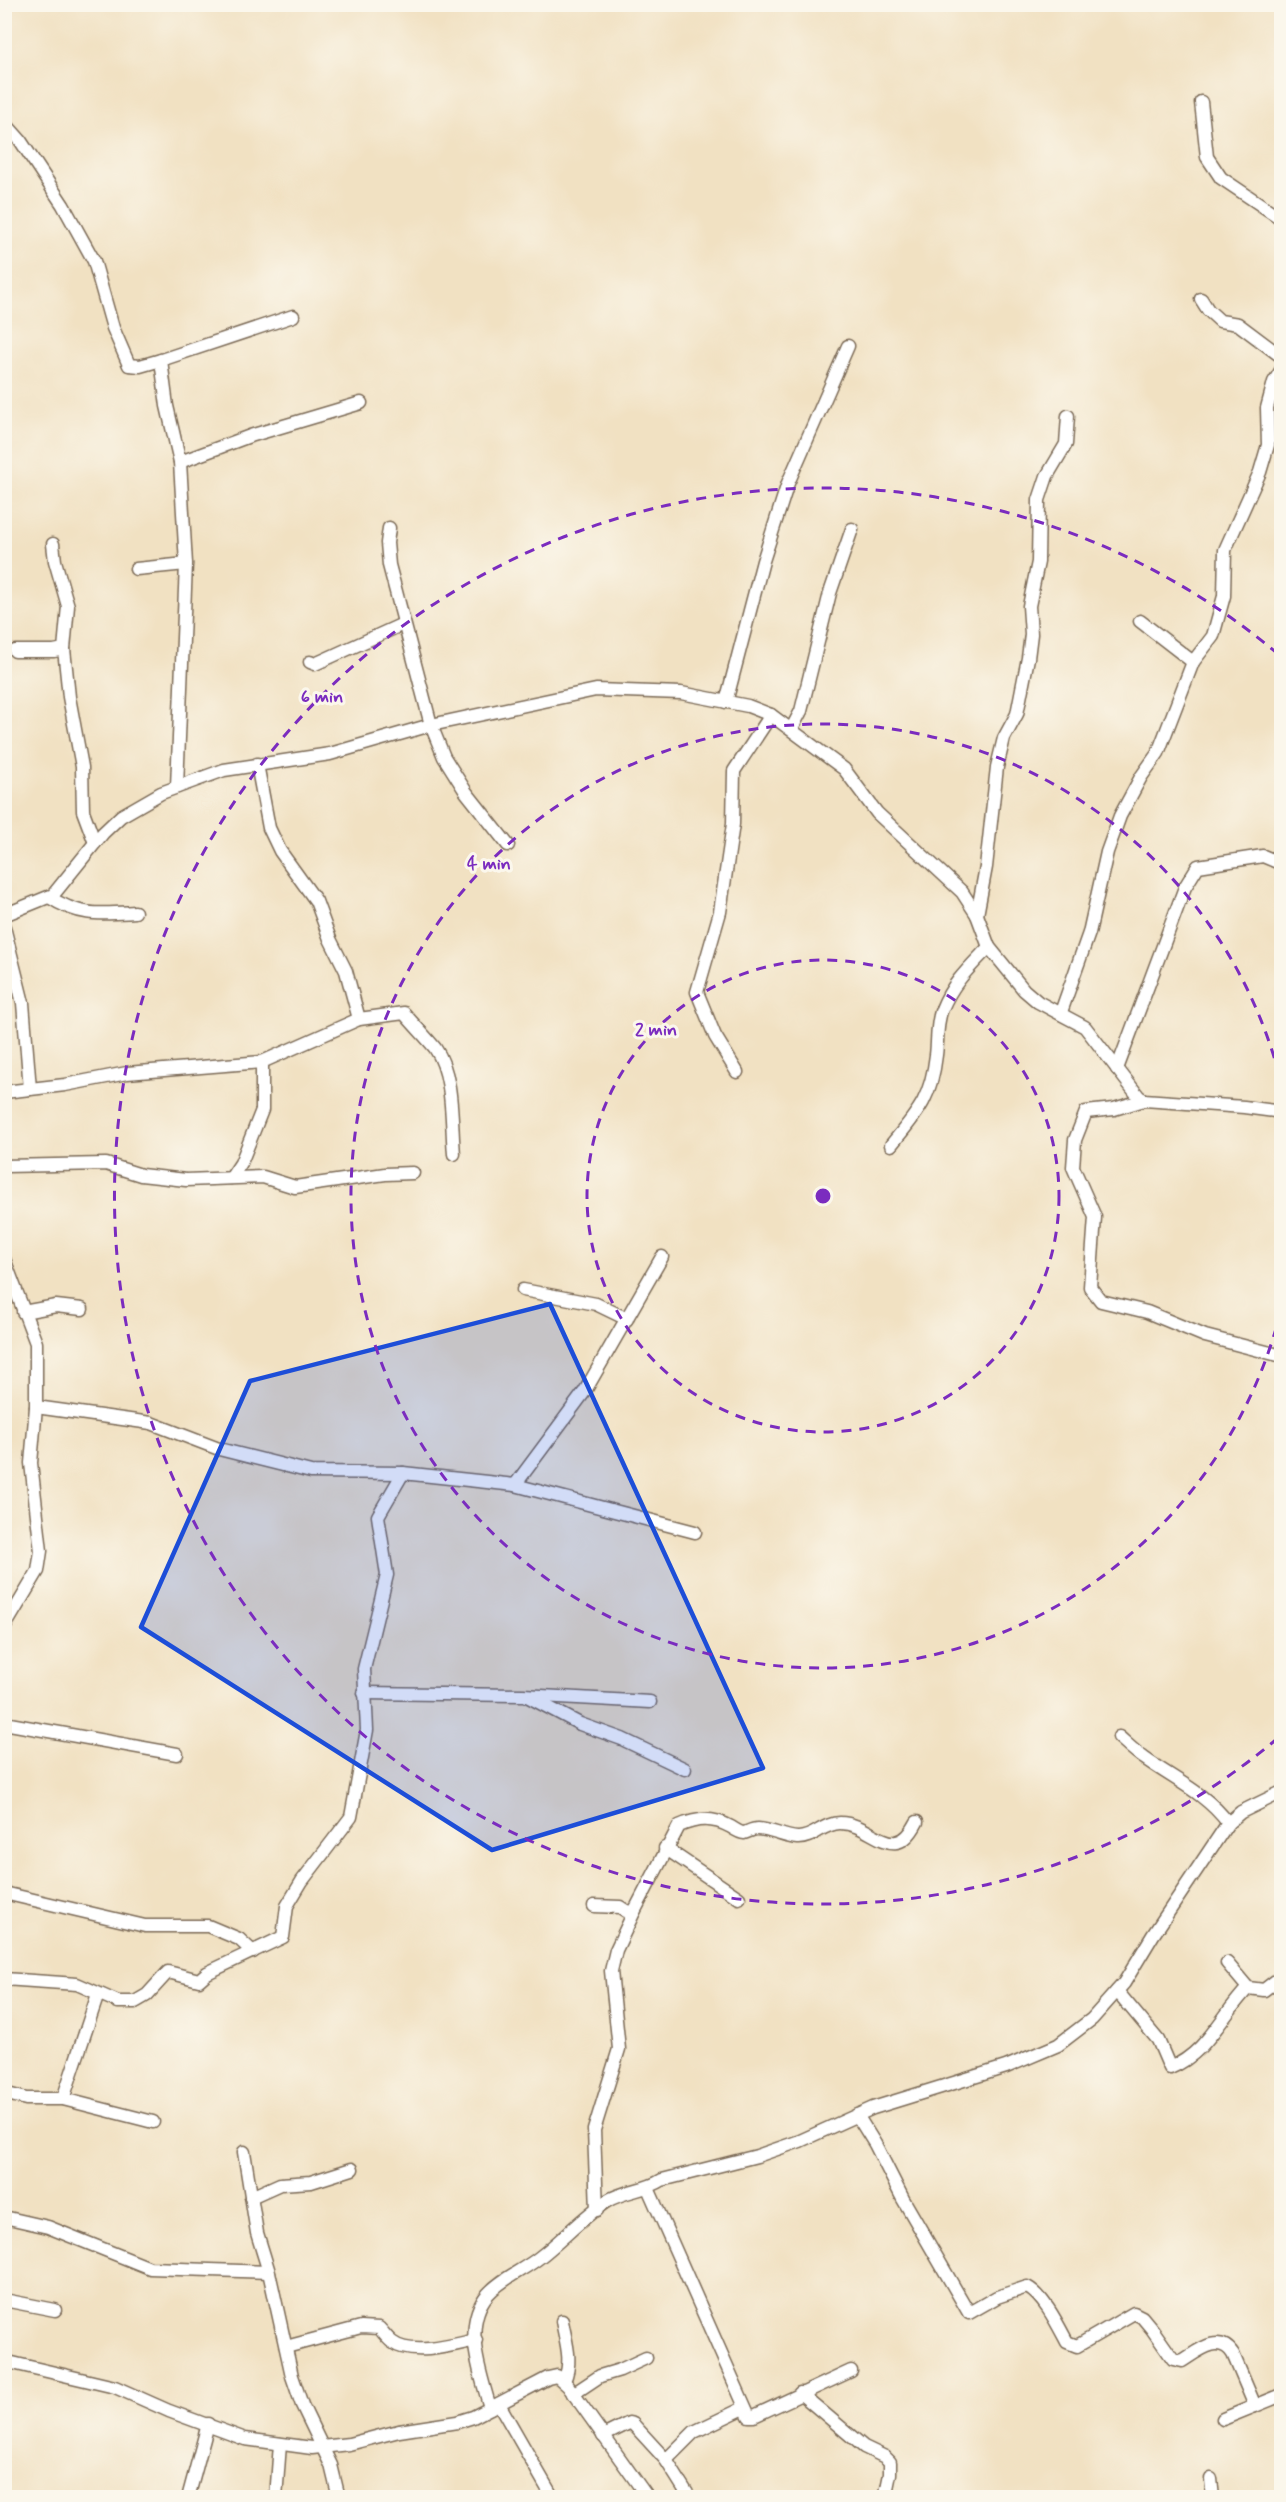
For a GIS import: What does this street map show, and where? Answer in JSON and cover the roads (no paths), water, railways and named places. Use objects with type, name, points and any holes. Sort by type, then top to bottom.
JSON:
[{"type":"street","points":[[1200,102],[1207,157],[1221,178],[1281,219]]},
{"type":"street","points":[[4,122],[20,140],[63,206],[94,261],[113,328],[129,365],[140,366],[161,360],[293,316]]},
{"type":"street","points":[[1201,299],[1208,310],[1221,321],[1238,324],[1281,357]]},
{"type":"street","points":[[726,702],[763,561],[788,483],[848,346]]},
{"type":"street","points":[[161,360],[167,406],[180,462],[186,564],[177,787]]},
{"type":"street","points":[[1061,1012],[1089,933],[1107,852],[1120,816],[1141,777],[1158,753],[1193,662],[1213,636],[1224,596],[1225,550],[1260,472],[1268,445],[1267,408],[1274,382],[1281,369]]},
{"type":"street","points":[[180,462],[250,436],[361,403]]},
{"type":"street","points":[[977,915],[986,867],[997,767],[1004,738],[1017,714],[1032,634],[1029,606],[1038,562],[1039,500],[1047,476],[1066,444],[1068,416]]},
{"type":"street","points":[[390,528],[387,543],[389,565],[431,725],[444,757],[466,792],[508,845]]},
{"type":"street","points":[[792,729],[801,711],[830,593],[852,530]]},
{"type":"street","points":[[54,544],[55,561],[68,606],[64,649],[69,697],[82,767],[83,811],[95,843]]},
{"type":"street","points":[[136,569],[186,564]]},
{"type":"street","points":[[1140,621],[1193,662]]},
{"type":"street","points":[[310,663],[315,664],[404,624]]},
{"type":"street","points":[[15,651],[64,649]]},
{"type":"street","points":[[4,915],[49,897],[121,816],[177,787],[224,770],[330,754],[431,725],[596,690],[681,693],[748,706],[771,715],[844,769],[877,813],[962,892],[977,915],[989,947],[1024,990],[1038,1002],[1061,1012],[1085,1027],[1144,1100]]},
{"type":"street","points":[[738,1072],[715,1036],[697,992],[720,912],[733,824],[734,771],[771,715]]},
{"type":"street","points":[[257,764],[269,828],[280,851],[316,901],[330,939],[346,971],[359,1019]]},
{"type":"street","points":[[1117,1069],[1185,887],[1198,866],[1263,856],[1281,864]]},
{"type":"street","points":[[49,897],[66,908],[82,913],[135,912]]},
{"type":"street","points":[[4,927],[23,1003],[30,1089]]},
{"type":"street","points":[[891,1145],[923,1107],[936,1055],[940,1011],[956,981],[989,947]]},
{"type":"street","points":[[4,1092],[65,1085],[127,1073],[262,1062],[359,1019],[404,1013],[436,1050],[445,1069],[450,1089],[454,1154]]},
{"type":"street","points":[[231,1178],[241,1163],[262,1110],[262,1062]]},
{"type":"street","points":[[1281,1112],[1144,1100],[1114,1109],[1086,1112],[1075,1140],[1073,1167],[1095,1217],[1090,1287],[1101,1301],[1147,1312],[1205,1336],[1281,1356]]},
{"type":"street","points":[[4,1166],[106,1164],[141,1175],[186,1180],[263,1177],[295,1186],[385,1174],[413,1173]]},
{"type":"street","points":[[515,1485],[585,1391],[662,1257]]},
{"type":"street","points":[[4,1259],[36,1343],[36,1407],[31,1462],[40,1563],[4,1628]]},
{"type":"street","points":[[524,1290],[596,1304],[627,1319]]},
{"type":"street","points":[[23,1312],[56,1306],[82,1309]]},
{"type":"street","points":[[36,1407],[151,1423],[219,1449],[311,1472],[403,1473],[515,1485],[694,1532]]},
{"type":"street","points":[[4,1979],[77,1984],[118,2002],[135,2002],[147,1995],[168,1972],[199,1980],[207,1973],[283,1937],[287,1906],[351,1816],[367,1730],[364,1669],[387,1575],[378,1516],[403,1473]]},
{"type":"street","points":[[364,1693],[523,1695],[650,1702]]},
{"type":"street","points":[[523,1695],[580,1725],[622,1739],[685,1769]]},
{"type":"street","points":[[4,1723],[177,1754]]},
{"type":"street","points":[[1119,1737],[1143,1757],[1198,1793],[1220,1812],[1228,1823]]},
{"type":"street","points":[[553,2498],[495,2406],[476,2354],[474,2330],[479,2308],[488,2294],[539,2258],[608,2200],[630,2191],[648,2188],[662,2180],[746,2159],[789,2145],[857,2115],[1006,2067],[1058,2045],[1092,2019],[1117,1991],[1228,1823],[1241,1812],[1281,1792]]},
{"type":"street","points":[[597,2210],[594,2130],[619,2049],[611,1971],[616,1950],[665,1848],[679,1826],[693,1820],[708,1819],[744,1833],[759,1828],[799,1838],[810,1836],[828,1825],[841,1823],[892,1844],[902,1842],[910,1836],[917,1822]]},
{"type":"street","points":[[665,1848],[739,1898]]},
{"type":"street","points":[[4,1893],[145,1926],[208,1926],[239,1939],[253,1952]]},
{"type":"street","points":[[594,1906],[620,1907],[634,1912]]},
{"type":"street","points":[[1227,1964],[1248,1988],[1264,1990],[1281,1976]]},
{"type":"street","points":[[1117,1991],[1158,2040],[1170,2068],[1184,2062],[1202,2048],[1221,2020],[1248,1988]]},
{"type":"street","points":[[63,2099],[98,1994]]},
{"type":"street","points":[[4,2093],[26,2099],[63,2099],[153,2122]]},
{"type":"street","points":[[857,2115],[969,2313],[997,2297],[1027,2287],[1033,2290],[1057,2320],[1067,2342],[1077,2346],[1134,2313],[1144,2320],[1176,2361],[1182,2361],[1208,2345],[1220,2344],[1229,2348],[1255,2406]]},
{"type":"street","points":[[244,2152],[257,2233],[269,2272],[285,2348],[302,2405],[331,2465],[339,2498]]},
{"type":"street","points":[[251,2197],[280,2184],[311,2182],[352,2169]]},
{"type":"street","points":[[648,2188],[749,2416],[754,2416],[851,2371]]},
{"type":"street","points":[[4,2217],[48,2227],[150,2268],[269,2272]]},
{"type":"street","points":[[4,2300],[55,2310]]},
{"type":"street","points":[[562,2321],[570,2358],[564,2382]]},
{"type":"street","points":[[285,2348],[361,2327],[379,2328],[392,2342],[413,2350],[476,2340]]},
{"type":"street","points":[[573,2394],[600,2376],[646,2358]]},
{"type":"street","points":[[4,2361],[115,2387],[169,2411],[245,2439],[323,2447],[457,2422],[557,2376],[573,2394],[648,2498]]},
{"type":"street","points":[[800,2393],[864,2447],[885,2457],[890,2462],[885,2498]]},
{"type":"street","points":[[1223,2419],[1281,2395]]},
{"type":"street","points":[[666,2460],[694,2432],[744,2408]]},
{"type":"street","points":[[603,2436],[629,2423],[633,2424],[666,2460],[690,2498]]},
{"type":"street","points":[[188,2498],[208,2424]]},
{"type":"street","points":[[276,2498],[280,2444]]},
{"type":"street","points":[[1211,2479],[1212,2498]]}]
